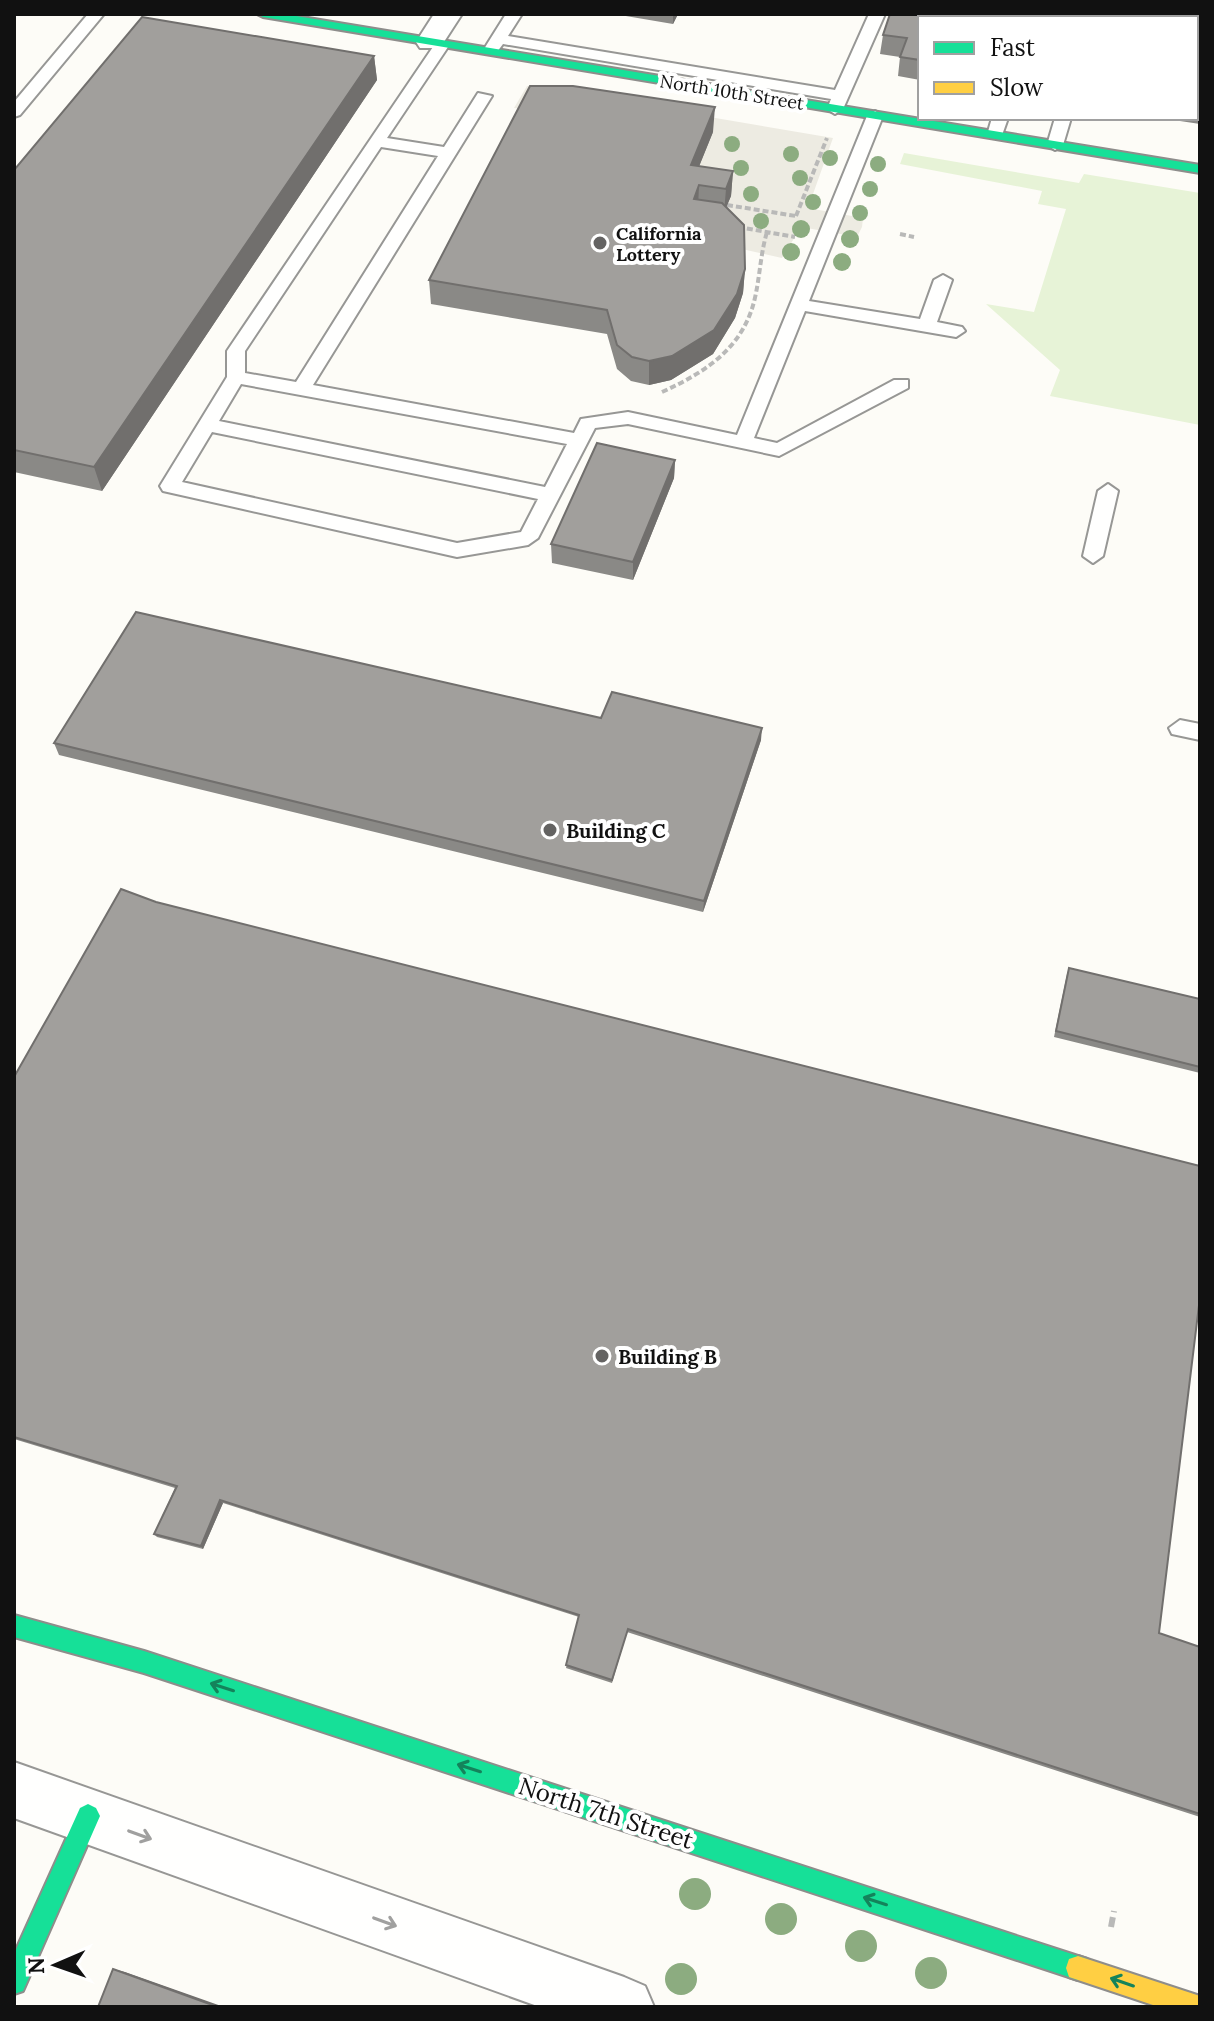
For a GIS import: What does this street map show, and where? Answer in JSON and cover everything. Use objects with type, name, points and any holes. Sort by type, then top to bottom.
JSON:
[{"type":"street","name":"North 10th Street","points":[[263,14],[436,43],[494,46],[838,103],[875,116],[918,120]]},
{"type":"street","points":[[436,43],[448,14]]},
{"type":"street","name":"North 10th Street","points":[[919,120],[997,127],[1055,145],[1200,169]]},
{"type":"street","name":"North 7th Street","points":[[14,1626],[159,1666],[1196,2007]]},
{"type":"street","points":[[14,1790],[624,2007]]},
{"type":"street","points":[[14,1982],[88,1816]]},
{"type":"lane","points":[[14,112],[96,14]]},
{"type":"lane","points":[[494,46],[514,14]]},
{"type":"lane","points":[[838,103],[877,14]]},
{"type":"lane","points":[[436,43],[377,141],[236,351],[236,377],[170,486],[457,550],[528,538],[588,423],[628,418],[779,450],[901,384]]},
{"type":"lane","points":[[301,389],[484,96]]},
{"type":"lane","points":[[743,443],[875,116]]},
{"type":"lane","points":[[1055,145],[1062,120]]},
{"type":"lane","points":[[377,141],[448,153]]},
{"type":"lane","points":[[927,326],[943,280]]},
{"type":"lane","points":[[801,305],[956,331]]},
{"type":"lane","points":[[236,377],[579,440]]},
{"type":"lane","points":[[207,425],[550,495]]},
{"type":"lane","points":[[1093,556],[1108,491]]},
{"type":"path","points":[[796,216],[827,137]]},
{"type":"path","points":[[727,205],[805,217]]},
{"type":"path","points":[[737,227],[801,238]]},
{"type":"path","points":[[662,392],[701,376],[727,356],[747,326],[756,298],[760,253],[767,232]]},
{"type":"path","points":[[900,234],[914,237]]},
{"type":"green space","points":[[904,153],[1079,183],[1084,174],[1200,193],[1200,425],[1050,396],[1060,370],[986,304],[1034,312],[1066,209],[1038,204],[1042,191],[900,164]]},
{"type":"shaded area","points":[[527,86],[833,138],[808,208],[863,218],[862,227],[857,237],[801,227],[782,258],[742,249],[531,110],[514,108]]},
{"type":"building","points":[[890,14],[974,14],[918,16],[918,60],[900,57],[907,38],[883,35]]},
{"type":"building","points":[[1200,14],[1200,99],[1198,16],[1115,16]]},
{"type":"building","points":[[142,17],[374,56],[94,467],[14,450],[14,170]]},
{"type":"building","name":"California Lottery","points":[[530,86],[573,86],[715,107],[691,165],[733,171],[726,189],[699,185],[694,199],[722,203],[744,225],[745,269],[737,294],[714,330],[672,356],[649,361],[632,357],[617,345],[607,310],[429,280]]},
{"type":"building","points":[[597,443],[675,460],[633,562],[551,544]]},
{"type":"building","name":"Building C","points":[[136,612],[601,718],[612,692],[762,728],[704,901],[54,743]]},
{"type":"building","name":"Building B","points":[[121,889],[156,902],[1200,1166],[1200,1297],[1159,1633],[1200,1647],[1200,1814],[628,1629],[612,1680],[566,1665],[579,1615],[220,1500],[201,1546],[154,1534],[177,1486],[14,1437],[14,1077]]},
{"type":"building","points":[[1069,968],[1200,999],[1200,1067],[1056,1031]]},
{"type":"building","points":[[113,1969],[218,2007],[98,2007]]},
{"type":"traffic: fast","points":[[263,14],[1200,169]]},
{"type":"traffic: fast","points":[[14,1626],[144,1662],[1078,1968]]},
{"type":"traffic: fast","points":[[14,1982],[88,1816]]},
{"type":"traffic: slow","points":[[1078,1968],[1196,2007]]},
{"type":"place","name":"California Lottery","points":[[600,243]]},
{"type":"place","name":"Building C","points":[[550,830]]},
{"type":"place","name":"Building B","points":[[602,1356]]}]
